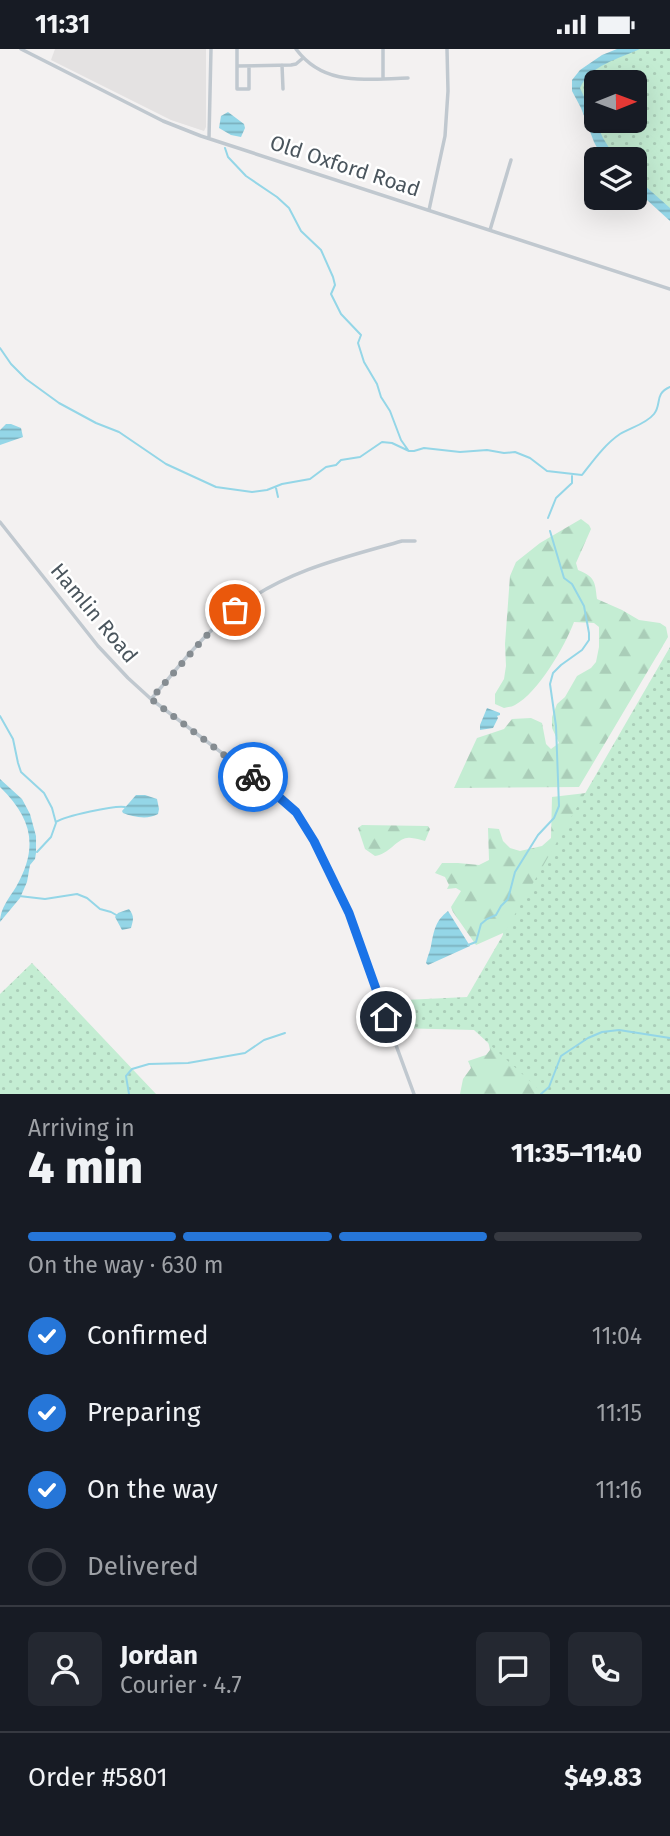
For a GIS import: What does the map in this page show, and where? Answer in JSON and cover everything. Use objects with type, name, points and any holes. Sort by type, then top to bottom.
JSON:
[{"type":"street","name":"Old Oxford Road","points":[[21,49],[163,121],[670,289]]},
{"type":"street","points":[[209,138],[211,49]]},
{"type":"street","points":[[237,49],[237,89],[249,89],[249,66]]},
{"type":"street","points":[[296,49],[315,68],[337,77],[408,78]]},
{"type":"street","points":[[383,49],[383,79]]},
{"type":"street","points":[[429,210],[446,127],[447,49]]},
{"type":"street","points":[[237,66],[296,64],[303,58]]},
{"type":"street","points":[[282,65],[283,89]]},
{"type":"street","points":[[490,230],[511,160]]},
{"type":"street","name":"Hamlin Road","points":[[0,522],[104,654],[128,678],[151,699],[272,791],[301,819],[349,913],[414,1094]]},
{"type":"street","points":[[151,699],[205,637],[248,600],[305,570],[402,541],[415,541]]},
{"type":"shaded area","points":[[55,49],[206,49],[204,131],[171,120],[51,60]]},
{"type":"green space","points":[[627,49],[670,49],[670,213],[647,195],[647,147],[604,147],[597,133],[648,133],[648,70],[593,70]]},
{"type":"green space","points":[[584,76],[584,106],[578,94],[577,80]]},
{"type":"green space","points":[[581,519],[591,529],[576,563],[578,570],[593,580],[597,599],[639,620],[660,623],[666,627],[668,637],[579,787],[454,788],[477,738],[504,729],[512,719],[531,718],[542,723],[546,744],[551,749],[559,743],[552,728],[552,717],[557,704],[565,697],[577,676],[596,662],[599,627],[594,623],[574,622],[550,668],[524,699],[514,706],[504,708],[495,704],[495,694],[504,679],[510,576],[516,562],[540,543]]},
{"type":"green space","points":[[670,647],[670,1094],[544,1094],[474,1030],[395,1028],[384,1001],[467,997]]},
{"type":"green space","points":[[670,693],[670,1092],[460,1094],[463,1079],[471,1068],[468,1061],[486,1055],[490,1050],[467,998],[502,950],[503,933],[476,945],[451,907],[461,891],[456,888],[447,889],[449,885],[445,877],[435,873],[442,863],[479,865],[489,860],[488,828],[499,829],[503,841],[510,848],[520,851],[542,846],[551,838],[552,797],[586,793]]},
{"type":"green space","points":[[362,825],[428,826],[430,829],[425,841],[403,839],[375,856],[365,849],[358,828]]},
{"type":"green space","points":[[32,963],[156,1094],[0,1094],[0,994]]},
{"type":"water","points":[[617,49],[640,49],[596,70],[584,70],[584,82],[580,88],[584,97],[584,116],[572,91],[572,80],[580,70],[602,55]]},
{"type":"water","points":[[228,112],[244,124],[241,137],[219,128],[221,116]]},
{"type":"water","points":[[591,133],[601,133],[609,147],[597,147]]},
{"type":"water","points":[[647,188],[670,208],[670,221],[647,200]]},
{"type":"water","points":[[6,424],[21,428],[23,437],[0,445],[0,430]]},
{"type":"water","points":[[487,708],[500,715],[497,716],[493,728],[480,730],[480,725]]},
{"type":"water","points":[[0,779],[22,799],[30,814],[36,836],[36,853],[20,898],[0,922],[3,908],[28,859],[29,834],[19,810],[0,787]]},
{"type":"water","points":[[136,795],[157,799],[158,814],[140,817],[123,813]]},
{"type":"water","points":[[129,909],[133,916],[131,928],[122,930],[115,917]]},
{"type":"water","points":[[448,911],[470,946],[428,965],[426,963],[436,927]]},
{"type":"waterway","points":[[225,148],[228,157],[246,176],[289,208],[301,231],[321,250],[335,285],[331,294],[341,314],[361,335],[358,343],[364,362],[408,450]]},
{"type":"waterway","points":[[0,348],[26,379],[59,403],[119,432],[166,464],[216,487],[252,492],[310,479],[326,467],[336,465],[341,460],[360,457],[382,442],[392,443],[409,451],[424,448],[460,452],[515,452],[530,458],[547,471],[582,475],[615,438],[651,417],[660,396],[670,387]]},
{"type":"waterway","points":[[548,518],[556,498],[572,483],[572,476]]},
{"type":"waterway","points":[[276,488],[278,497]]},
{"type":"waterway","points":[[468,945],[476,942],[481,924],[496,915],[508,899],[515,872],[538,835],[554,818],[559,806],[556,726],[550,684],[553,673],[582,650],[589,640],[589,633],[584,606],[572,584],[564,578],[550,531]]},
{"type":"waterway","points":[[0,716],[13,739],[21,772],[44,793],[52,808],[56,823],[51,837],[37,852]]},
{"type":"waterway","points":[[56,822],[90,811],[125,807]]},
{"type":"waterway","points":[[19,896],[45,899],[77,894],[87,898],[100,909],[118,916]]},
{"type":"waterway","points":[[541,1094],[549,1087],[561,1056],[588,1038],[602,1032],[619,1030],[670,1038]]},
{"type":"waterway","points":[[129,1094],[126,1076],[132,1069],[149,1064],[188,1063],[245,1053],[264,1040],[285,1033]]},
{"type":"way so far","points":[[235,610],[205,637],[151,699],[253,777]]},
{"type":"route","points":[[253,777],[296,812],[314,841],[349,913],[386,1017]]}]
